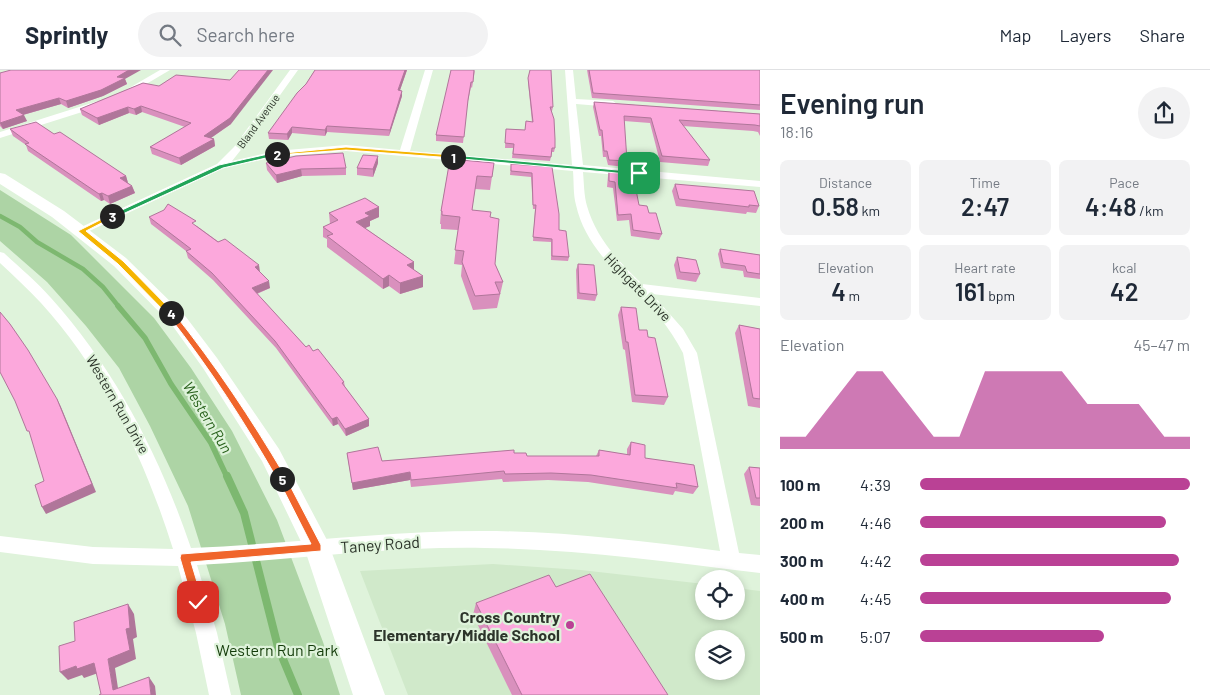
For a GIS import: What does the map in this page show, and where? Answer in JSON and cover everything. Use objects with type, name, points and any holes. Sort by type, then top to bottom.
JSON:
[{"type":"main road","points":[[0,177],[81,231],[120,262],[179,321],[210,363],[270,456],[318,548],[369,695]]},
{"type":"street","points":[[0,135],[113,98],[139,86],[166,70]]},
{"type":"street","name":"Bland Avenue","points":[[81,231],[221,166],[237,149],[294,70]]},
{"type":"street","points":[[404,152],[415,121],[428,70]]},
{"type":"street","name":"Highgate Drive","points":[[569,70],[581,205],[586,222],[594,239],[616,267],[669,317],[690,353],[731,561]]},
{"type":"street","points":[[572,101],[622,104]]},
{"type":"street","points":[[221,166],[256,157],[346,148],[760,184]]},
{"type":"street","name":"Western Run Drive","points":[[0,256],[41,294],[90,353],[139,437],[160,483],[185,558],[210,646],[220,695]]},
{"type":"street","points":[[639,288],[760,302]]},
{"type":"street","name":"Taney Road","points":[[0,544],[40,551],[74,554],[185,558],[442,540],[499,539],[596,544],[760,564]]},
{"type":"shaded area","name":"Cross Country Elementary/Middle School","points":[[493,564],[581,570],[695,583],[695,620],[745,620],[745,589],[760,591],[760,695],[408,695],[360,571]]},
{"type":"green space","name":"Western Run Park","points":[[0,190],[71,235],[154,318],[191,368],[232,431],[277,520],[323,642],[340,695],[241,695],[225,624],[188,506],[150,426],[119,368],[86,326],[47,282],[0,241]]},
{"type":"building","points":[[11,70],[129,70],[117,77],[125,78],[101,90],[66,101],[59,98],[16,110],[24,115],[0,123],[0,73]]},
{"type":"building","points":[[239,70],[268,70],[230,118],[204,136],[214,139],[179,158],[150,147],[191,123],[141,106],[134,109],[128,107],[97,118],[80,109],[143,83],[159,86],[176,75],[230,80]]},
{"type":"building","points":[[315,70],[405,70],[398,90],[402,91],[390,130],[327,126],[325,130],[292,127],[287,134],[268,133]]},
{"type":"building","points":[[451,70],[474,70],[468,100],[464,137],[436,135]]},
{"type":"building","points":[[530,70],[551,70],[553,107],[550,107],[554,119],[555,148],[552,148],[551,157],[513,154],[514,144],[505,143],[506,129],[525,130],[526,121],[533,122],[528,78]]},
{"type":"building","points":[[589,70],[760,70],[760,105],[593,93]]},
{"type":"building","points":[[594,102],[760,114],[760,126],[679,120],[710,160],[662,156],[651,118],[624,116],[627,161],[609,160],[607,151],[604,151],[602,130],[600,130]]},
{"type":"building","points":[[36,122],[54,134],[60,132],[126,176],[120,178],[132,186],[108,196],[102,193],[99,194],[25,144],[29,143],[10,129]]},
{"type":"building","points":[[343,153],[346,168],[301,169],[276,175],[266,163],[296,156]]},
{"type":"building","points":[[363,155],[378,156],[373,169],[357,168]]},
{"type":"building","points":[[450,159],[494,163],[492,177],[477,176],[472,210],[491,212],[490,217],[499,219],[495,264],[503,282],[495,282],[500,294],[475,296],[462,262],[464,251],[455,250],[460,217],[442,215],[441,211]]},
{"type":"building","points":[[511,164],[552,167],[559,214],[559,230],[566,231],[569,257],[552,256],[552,239],[533,237],[536,205],[533,205],[532,173],[511,171]]},
{"type":"building","points":[[609,170],[628,172],[628,189],[636,190],[639,205],[647,206],[649,213],[656,213],[662,234],[633,230],[631,214],[618,215],[615,182],[609,181]]},
{"type":"building","points":[[675,184],[754,191],[759,206],[749,205],[749,207],[679,199]]},
{"type":"building","points":[[365,198],[379,207],[365,213],[370,216],[356,222],[414,262],[407,265],[423,276],[400,283],[389,275],[383,279],[327,236],[333,234],[323,227],[338,220],[329,213]]},
{"type":"building","points":[[168,204],[196,221],[192,223],[218,242],[225,239],[259,265],[255,267],[269,281],[252,288],[306,347],[309,345],[313,351],[318,349],[344,382],[342,383],[369,419],[345,429],[337,417],[332,419],[275,341],[212,273],[186,251],[191,249],[149,217],[164,210]]},
{"type":"building","points":[[720,249],[760,255],[760,274],[747,272],[745,266],[723,263]]},
{"type":"building","points":[[677,257],[696,260],[700,274],[680,272]]},
{"type":"building","points":[[578,264],[594,265],[597,295],[579,293]]},
{"type":"building","points":[[621,307],[636,308],[639,330],[647,330],[648,337],[655,338],[668,397],[635,395]]},
{"type":"building","points":[[0,312],[28,350],[57,399],[92,484],[42,507],[35,485],[44,481],[29,431],[27,431],[15,401],[0,372]]},
{"type":"building","points":[[739,325],[760,329],[760,399],[753,398]]},
{"type":"building","points":[[631,442],[645,445],[645,458],[694,465],[698,487],[676,483],[677,488],[591,475],[551,473],[505,474],[504,471],[411,480],[410,472],[352,483],[347,453],[378,447],[382,461],[514,450],[514,453],[526,453],[527,456],[599,456],[599,450],[630,455]]},
{"type":"building","points":[[749,467],[760,468],[760,498],[756,498]]},
{"type":"building","points":[[590,574],[668,695],[522,695],[476,603],[549,575],[556,587]]},
{"type":"building","points":[[128,604],[130,628],[126,629],[130,650],[108,659],[113,690],[149,677],[151,695],[99,695],[101,694],[94,663],[77,669],[76,666],[60,672],[59,646],[75,641],[74,622]]},
{"type":"waterway","name":"Western Run","points":[[0,216],[20,227],[37,242],[83,269],[103,287],[119,307]]},
{"type":"waterway","name":"Western Run","points":[[118,306],[145,338],[171,384],[211,443],[227,477]]},
{"type":"waterway","name":"Western Run","points":[[227,476],[244,513],[278,647],[298,695]]},
{"type":"place","name":"Cross Country Elementary/Middle School","points":[[570,625]]},
{"type":"route","points":[[198,602],[185,558],[318,548],[270,456],[210,363],[179,321],[120,262],[81,231],[221,166],[256,157],[295,151],[331,148],[365,149],[639,173]]}]
